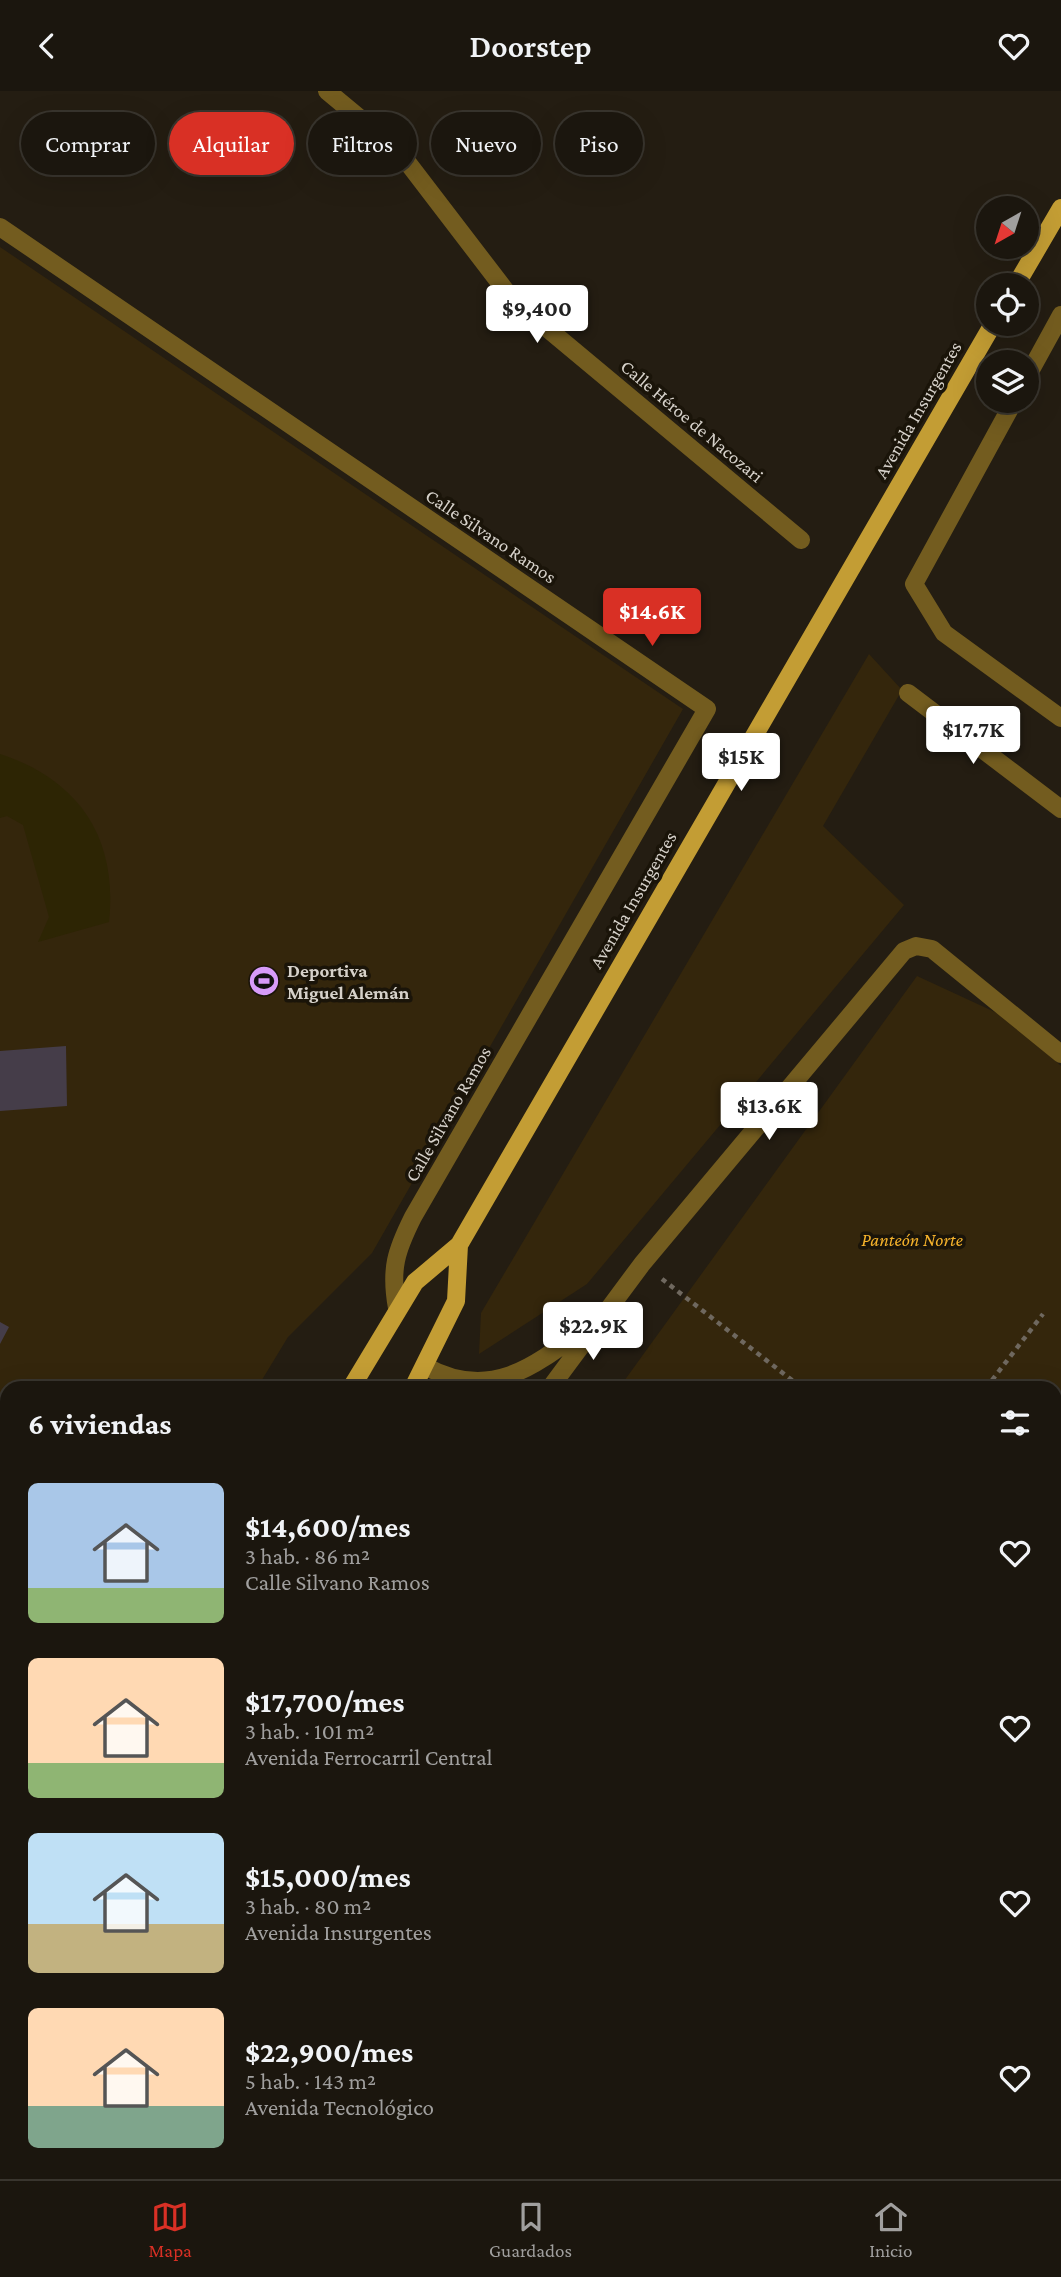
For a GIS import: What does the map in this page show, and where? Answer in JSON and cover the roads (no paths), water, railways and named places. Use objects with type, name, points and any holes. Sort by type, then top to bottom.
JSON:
[{"type":"main road","points":[[1023,273],[1061,208]]},
{"type":"main road","name":"Avenida Insurgentes","points":[[459,1245],[986,336]]},
{"type":"main road","points":[[355,1381],[415,1282],[459,1245]]},
{"type":"main road","points":[[417,1381],[456,1301],[459,1245]]},
{"type":"street","name":"Calle Héroe de Nacozari","points":[[327,91],[398,150],[512,299],[801,540]]},
{"type":"street","name":"Calle Silvano Ramos","points":[[0,227],[707,709],[414,1217],[396,1259],[392,1280],[397,1308]]},
{"type":"street","points":[[1039,355],[1061,315]]},
{"type":"street","points":[[1007,413],[914,584],[944,633],[1061,718]]},
{"type":"street","points":[[908,693],[1061,809]]},
{"type":"street","points":[[555,1381],[642,1264],[904,951],[916,946],[932,949],[1061,1054]]},
{"type":"street","points":[[496,1381],[534,1367],[605,1314]]},
{"type":"street","points":[[425,1366],[444,1377],[475,1381]]},
{"type":"place","name":"Deportiva Miguel Alemán","points":[[264,981]]},
{"type":"park label","name":"Panteón Norte","points":[[912,1239]]}]
